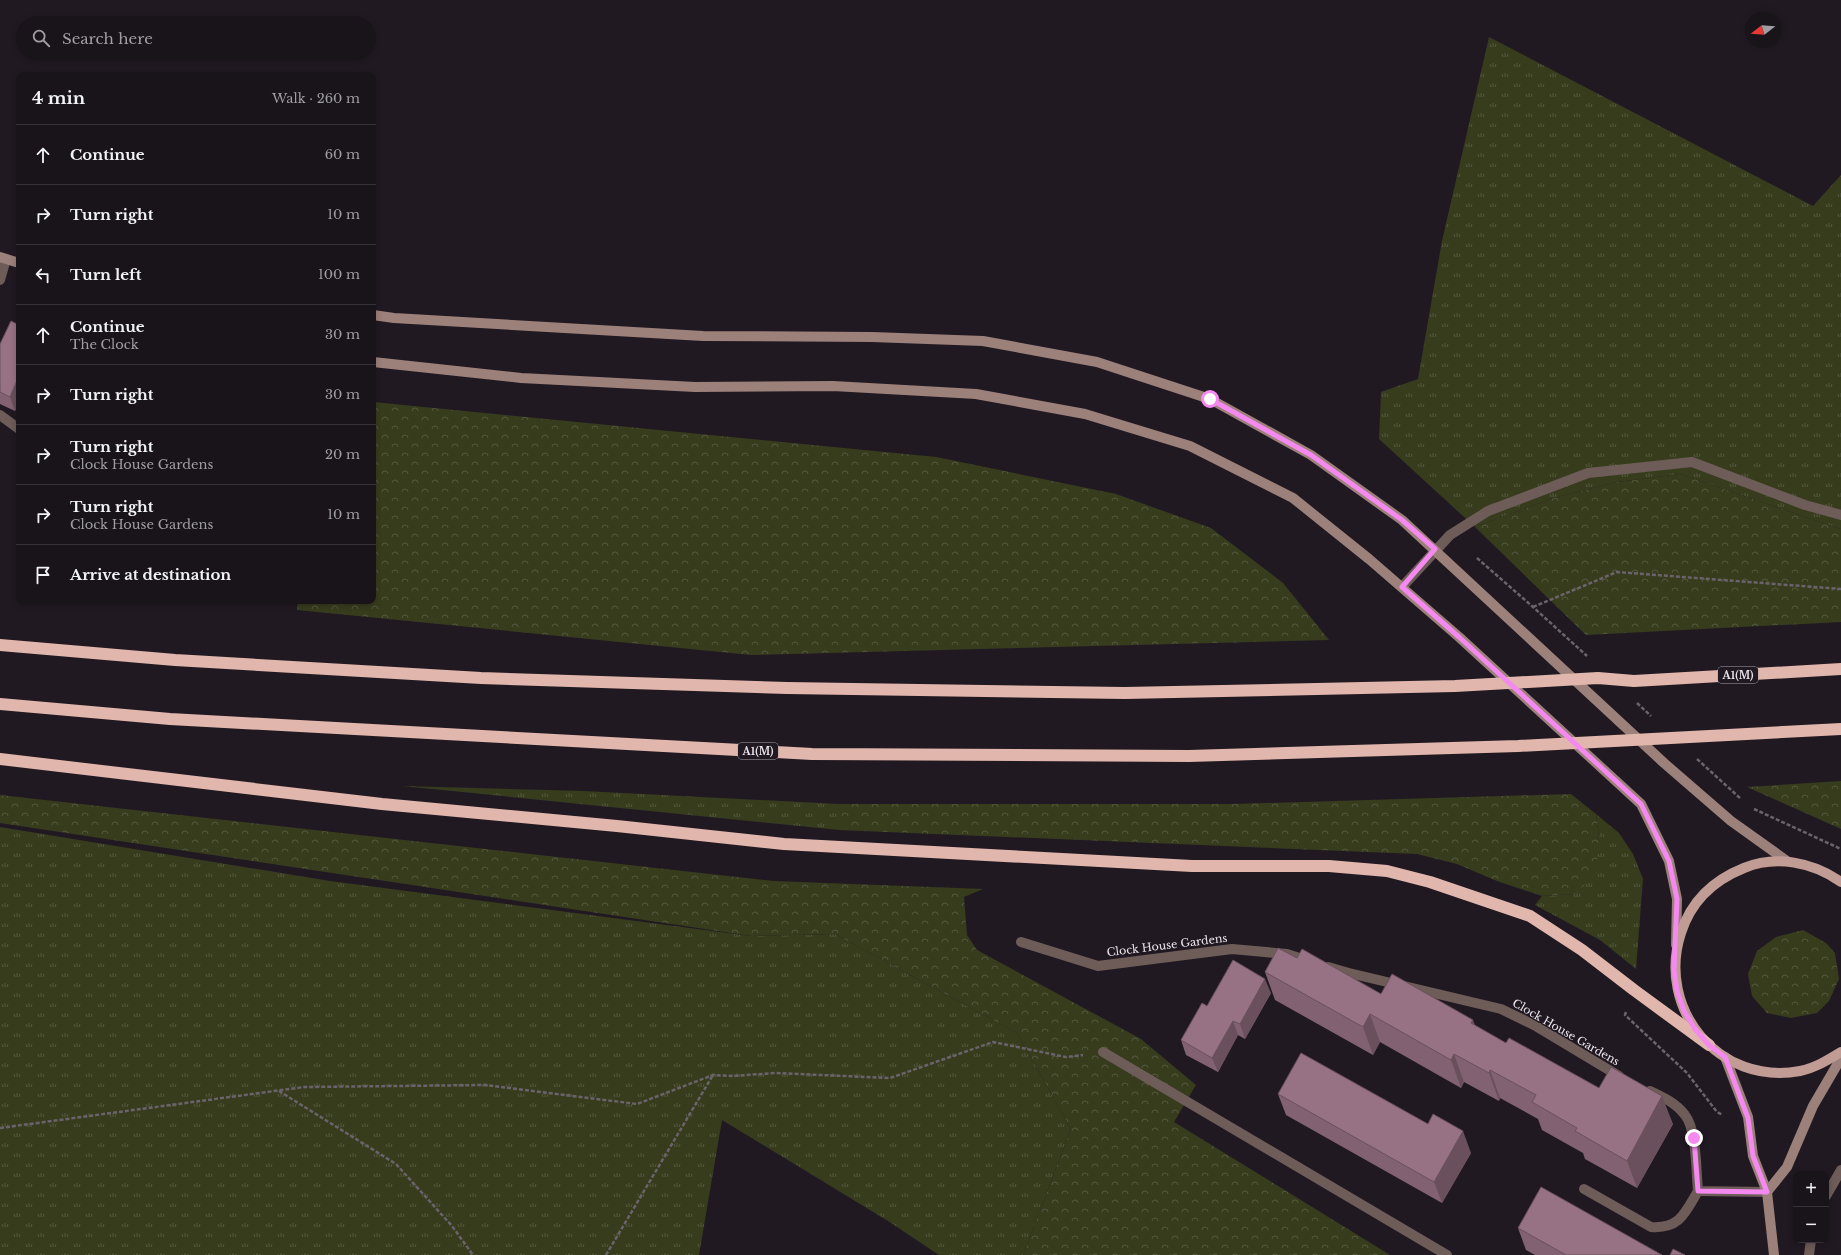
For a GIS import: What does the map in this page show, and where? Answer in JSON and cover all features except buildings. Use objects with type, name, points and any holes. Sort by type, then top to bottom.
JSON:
[{"type":"highway","name":"A1(M)","points":[[0,645],[175,660],[473,678],[772,687],[1125,693],[1455,686],[1598,678],[1634,681],[1841,669]]},
{"type":"highway","name":"A1(M)","points":[[0,704],[170,719],[812,754],[1189,756],[1518,746],[1695,738],[1841,729]]},
{"type":"highway","points":[[0,759],[382,804],[617,826],[784,844],[1192,866],[1329,866],[1387,871],[1430,882],[1530,916],[1582,950],[1709,1045]]},
{"type":"main road","points":[[3,258],[16,262]]},
{"type":"main road","points":[[376,315],[703,336],[872,337],[983,341],[1097,362],[1210,399],[1311,455],[1402,520],[1664,762],[1731,821],[1787,861]]},
{"type":"main road","points":[[376,362],[521,378],[695,387],[833,386],[976,394],[1084,414],[1190,446],[1293,498],[1402,587],[1459,637],[1641,804],[1669,861],[1677,899],[1674,970],[1677,991],[1684,1011],[1695,1029],[1709,1045],[1725,1057],[1748,1068],[1774,1072],[1800,1071],[1825,1062],[1841,1052]]},
{"type":"main road","points":[[1676,949],[1685,920],[1703,894],[1727,875],[1756,864],[1787,861],[1808,865],[1828,873],[1841,876]]},
{"type":"main road","points":[[1828,873],[1841,882]]},
{"type":"main road","points":[[1725,1057],[1748,1118],[1753,1156],[1767,1192],[1774,1255]]},
{"type":"main road","points":[[1767,1192],[1787,1167],[1814,1106],[1841,1058]]},
{"type":"street","points":[[0,280],[3,258]]},
{"type":"street","points":[[0,415],[16,427]]},
{"type":"street","points":[[1402,587],[1435,549],[1450,535],[1488,511],[1588,473],[1692,462],[1806,505],[1841,515]]},
{"type":"street","name":"Clock House Gardens","points":[[1021,942],[1098,966],[1232,949],[1287,954],[1349,974],[1501,1009],[1534,1025],[1625,1079]]},
{"type":"street","points":[[1103,1052],[1447,1255]]},
{"type":"street","points":[[1584,1189],[1651,1227],[1664,1228],[1674,1224],[1684,1215],[1698,1191],[1694,1138],[1686,1116],[1668,1099],[1639,1086]]},
{"type":"street","points":[[1829,1191],[1841,1170]]},
{"type":"street","points":[[1698,1191],[1767,1192]]},
{"type":"street","points":[[1809,1255],[1811,1243]]},
{"type":"path","points":[[1533,606],[1616,572],[1841,588]]},
{"type":"path","points":[[1634,990],[1625,1015],[1687,1073],[1717,1112],[1723,1115]]},
{"type":"path","points":[[0,1128],[304,1087],[486,1085],[637,1104],[713,1075],[733,1076],[775,1073],[890,1078],[993,1042],[1066,1058],[1103,1052]]},
{"type":"path","points":[[606,1255],[713,1075]]},
{"type":"path","points":[[278,1090],[396,1164],[452,1226],[473,1255]]},
{"type":"green space","points":[[1489,37],[1813,206],[1841,175],[1841,529],[1680,474],[1617,482],[1550,499],[1475,527],[1379,439],[1381,392],[1418,379],[1442,241]]},
{"type":"green space","points":[[376,402],[936,457],[1116,494],[1211,528],[1283,583],[1329,640],[751,655],[297,610],[298,604],[376,604]]},
{"type":"green space","points":[[1680,474],[1841,529],[1841,622],[1586,635],[1475,527],[1550,499],[1617,482]]},
{"type":"green space","points":[[1841,781],[1841,829],[1747,787]]},
{"type":"green space","points":[[402,786],[584,791],[839,804],[839,830]]},
{"type":"green space","points":[[1571,794],[1596,814],[1599,837],[1596,873],[1576,894],[1542,896],[1497,881],[1457,864],[1417,854],[839,830],[839,804],[1232,804]]},
{"type":"green space","points":[[0,795],[774,881],[983,889],[964,897],[967,935],[977,950],[1141,1039],[1196,1085],[1174,1122],[1390,1255],[1023,1255],[1071,1129],[1017,1033],[835,934],[751,936],[0,823]]},
{"type":"green space","points":[[1596,814],[1619,833],[1633,854],[1643,879],[1636,969],[1600,940],[1535,905],[1542,896],[1576,894],[1599,837]]},
{"type":"green space","points":[[0,827],[330,881],[751,936],[835,934],[1017,1033],[1071,1129],[1023,1255],[939,1255],[888,1221],[722,1120],[699,1255],[0,1255]]},
{"type":"green space","points":[[1803,930],[1826,943],[1835,953],[1839,979],[1829,1001],[1817,1013],[1791,1018],[1767,1013],[1752,996],[1748,974],[1757,951],[1776,937]]},
{"type":"route","points":[[1210,399],[1311,455],[1402,520],[1435,549],[1402,587],[1459,637],[1641,804],[1669,861],[1677,899],[1674,970],[1677,991],[1684,1011],[1695,1029],[1709,1045],[1725,1057],[1748,1118],[1753,1156],[1767,1192],[1698,1191],[1694,1138]]}]
